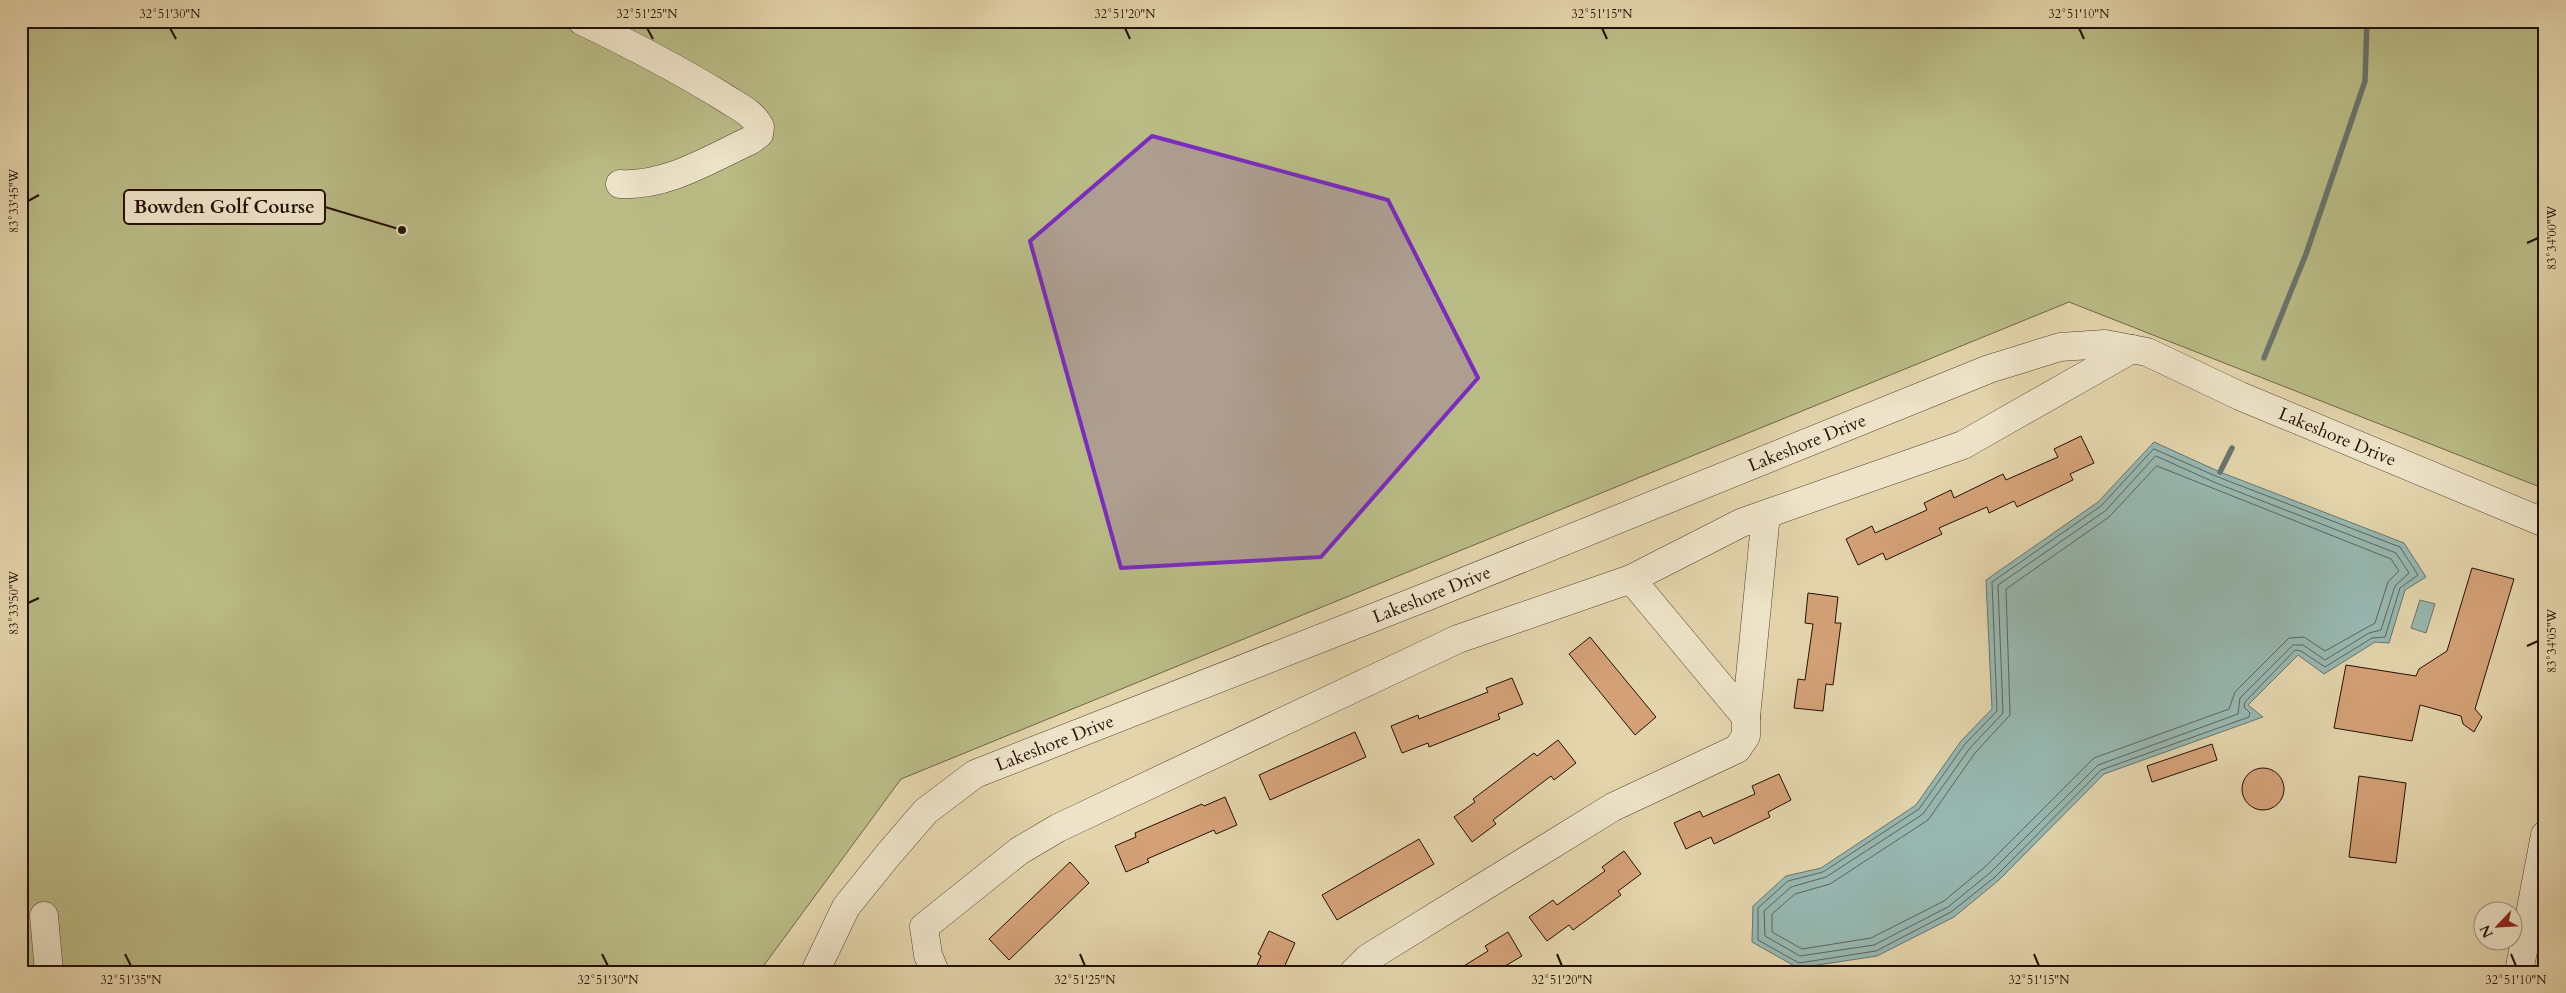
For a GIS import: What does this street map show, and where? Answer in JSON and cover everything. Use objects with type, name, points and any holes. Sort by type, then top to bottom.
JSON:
[{"type":"street","points":[[582,21],[663,60],[690,76],[754,116],[760,127],[759,134],[751,140],[668,178],[641,184],[620,184]]},
{"type":"street","name":"Lakeshore Drive","points":[[815,972],[846,907],[888,854],[926,811],[975,774],[1444,590],[1989,369],[2060,347],[2105,344],[2147,352],[2240,396],[2545,523]]},
{"type":"street","points":[[935,972],[928,955],[924,927],[1020,851],[1058,828],[1458,640],[1630,579],[1741,523],[1963,445],[2132,349]]},
{"type":"street","points":[[1354,972],[1368,958],[1613,807],[1737,749],[1746,736],[1746,716],[1766,514]]},
{"type":"street","points":[[1630,579],[1746,716]]},
{"type":"street","points":[[2519,972],[2545,835]]},
{"type":"street","points":[[44,916],[49,972]]},
{"type":"highlighted area","points":[[1152,136],[1388,200],[1478,378],[1321,557],[1121,568],[1030,241]]},
{"type":"green space","points":[[21,21],[2545,21],[2545,489],[2069,302],[901,779],[759,972],[21,972]]},
{"type":"water","points":[[2154,442],[2220,472],[2404,543],[2426,577],[2405,590],[2389,643],[2375,642],[2324,674],[2298,655],[2248,705],[2263,717],[2104,774],[1999,880],[1954,917],[1877,956],[1798,968],[1752,942],[1753,906],[1786,876],[1821,868],[1916,805],[1961,741],[1992,709],[1986,580],[2098,502]]},
{"type":"water","points":[[2420,600],[2435,604],[2426,633],[2411,628]]},
{"type":"building","points":[[2081,436],[2094,463],[2070,474],[2073,480],[2017,507],[2014,501],[1989,513],[1987,507],[1939,528],[1942,534],[1886,560],[1883,553],[1858,565],[1846,539],[1872,526],[1875,533],[1927,510],[1924,503],[1951,490],[1954,498],[2003,474],[2006,480],[2058,457],[2054,449]]},
{"type":"building","points":[[2472,568],[2514,579],[2475,709],[2482,717],[2474,732],[2463,724],[2461,716],[2420,705],[2412,741],[2334,728],[2346,665],[2416,676],[2419,669],[2447,651]]},
{"type":"building","points":[[1808,593],[1838,597],[1835,623],[1841,623],[1833,685],[1826,684],[1823,711],[1794,708],[1798,679],[1805,680],[1813,624],[1805,623]]},
{"type":"building","points":[[1590,637],[1656,717],[1635,735],[1569,654]]},
{"type":"building","points":[[1512,678],[1523,704],[1498,714],[1500,719],[1429,747],[1428,743],[1402,753],[1391,726],[1418,715],[1419,719],[1488,692],[1486,688]]},
{"type":"building","points":[[1355,732],[1366,757],[1270,800],[1259,775]]},
{"type":"building","points":[[1558,740],[1576,763],[1554,780],[1551,776],[1493,820],[1496,824],[1472,842],[1454,817],[1475,802],[1473,799],[1534,753],[1537,756]]},
{"type":"building","points":[[2212,744],[2217,760],[2152,782],[2147,766]]},
{"type":"building","points":[[2263,768],[2278,774],[2284,789],[2278,804],[2263,810],[2248,804],[2242,789],[2248,774]]},
{"type":"building","points":[[1779,774],[1791,800],[1768,812],[1770,817],[1714,844],[1711,837],[1686,849],[1674,823],[1700,811],[1703,817],[1755,794],[1752,786]]},
{"type":"building","points":[[2359,776],[2406,783],[2396,863],[2349,857]]},
{"type":"building","points":[[1225,797],[1237,825],[1216,834],[1214,830],[1147,859],[1149,862],[1126,872],[1115,846],[1136,837],[1135,833],[1202,804],[1204,806]]},
{"type":"building","points":[[1419,839],[1434,864],[1337,920],[1322,895]]},
{"type":"building","points":[[1624,851],[1641,874],[1618,891],[1621,895],[1573,930],[1569,925],[1547,941],[1529,917],[1553,900],[1557,905],[1605,871],[1602,867]]},
{"type":"building","points":[[1070,862],[1089,883],[1009,960],[989,939]]},
{"type":"building","points":[[1269,931],[1295,943],[1282,972],[1254,972],[1261,956],[1258,954]]},
{"type":"building","points":[[1508,932],[1522,956],[1495,972],[1454,972],[1488,951],[1485,946]]},
{"type":"waterway","points":[[2264,358],[2306,254],[2365,81],[2367,21]]},
{"type":"waterway","points":[[2220,472],[2232,448]]},
{"type":"place","name":"Bowden Golf Course","points":[[402,230]]}]
